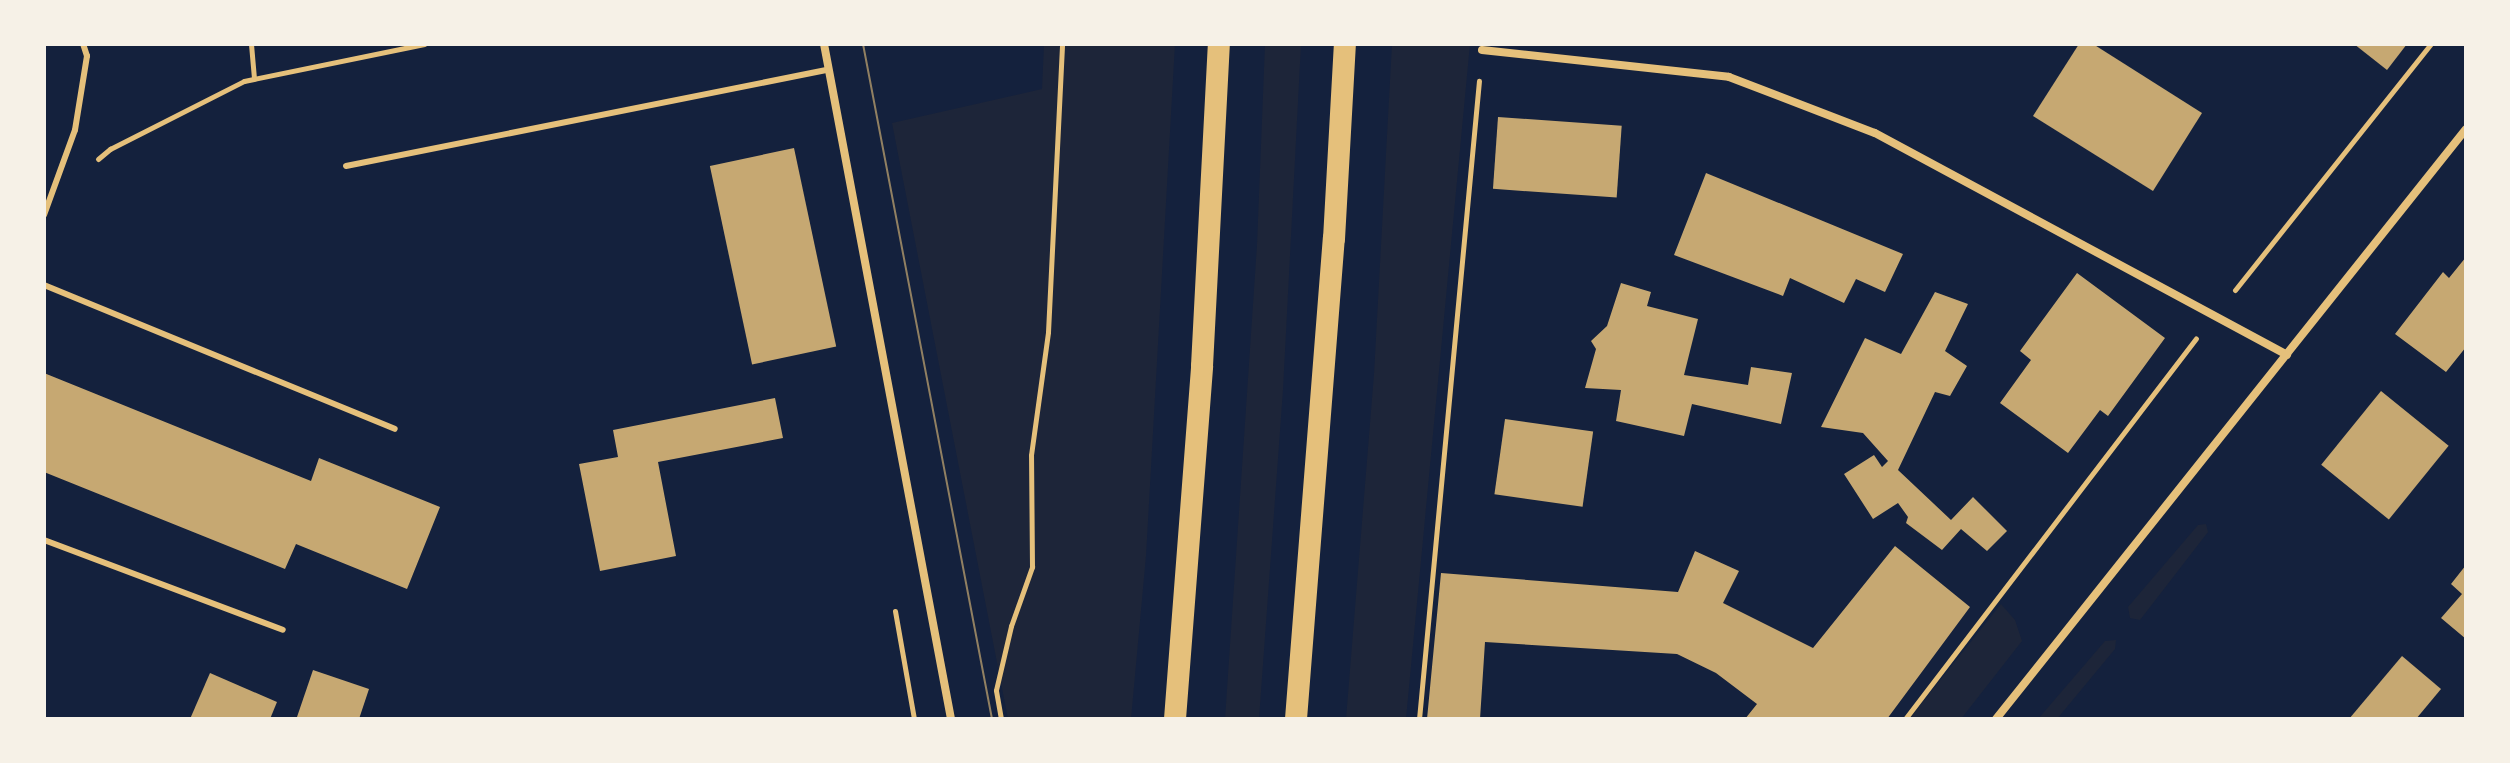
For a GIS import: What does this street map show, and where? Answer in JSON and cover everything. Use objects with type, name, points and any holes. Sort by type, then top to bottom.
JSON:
[{"type":"highway","points":[[1175,719],[1202,366],[1219,44]]},
{"type":"highway","points":[[1296,719],[1334,239],[1345,44]]},
{"type":"street","points":[[824,44],[951,719]]},
{"type":"street","points":[[1482,50],[1729,77],[1875,133],[2287,355]]},
{"type":"street","points":[[1996,719],[2466,129]]},
{"type":"lane","points":[[44,215],[75,130],[87,56],[83,44]]},
{"type":"lane","points":[[346,166],[828,70]]},
{"type":"lane","points":[[44,285],[395,429]]},
{"type":"lane","points":[[44,540],[283,630]]},
{"type":"path","points":[[251,44],[254,79]]},
{"type":"path","points":[[50,197],[110,149],[254,79],[424,44]]},
{"type":"path","points":[[1001,719],[996,690],[1011,626],[1032,567],[1031,455],[1048,332],[1062,44]]},
{"type":"path","points":[[1905,719],[2215,315],[2431,44]]},
{"type":"path","points":[[1419,719],[1482,50]]},
{"type":"shaded area","points":[[1044,44],[1175,44],[1146,556],[1131,719],[1008,719],[892,123],[1042,89]]},
{"type":"shaded area","points":[[1265,44],[1301,44],[1283,390],[1259,719],[1225,719],[1257,245]]},
{"type":"shaded area","points":[[1392,44],[1470,44],[1406,719],[1346,719],[1374,374]]},
{"type":"shaded area","points":[[2206,524],[2208,532],[2140,620],[2130,618],[2128,607],[2198,525]]},
{"type":"shaded area","points":[[2001,604],[2015,620],[2022,641],[1961,719],[1909,719]]},
{"type":"shaded area","points":[[2116,640],[2115,649],[2057,719],[2038,719],[2105,641]]},
{"type":"building","points":[[2079,44],[2093,44],[2202,113],[2153,191],[2033,116]]},
{"type":"building","points":[[2354,44],[2407,44],[2387,70]]},
{"type":"building","points":[[1498,117],[1622,126],[1617,197],[1493,189]]},
{"type":"building","points":[[794,148],[836,347],[752,364],[710,166]]},
{"type":"building","points":[[1706,173],[1903,254],[1885,292],[1856,279],[1844,303],[1790,278],[1783,296],[1674,255]]},
{"type":"building","points":[[2466,257],[2466,347],[2446,372],[2395,334],[2443,272],[2449,278]]},
{"type":"building","points":[[2077,273],[2165,338],[2108,416],[2100,410],[2068,453],[2000,403],[2031,360],[2020,351]]},
{"type":"building","points":[[1621,283],[1651,292],[1647,306],[1698,319],[1684,375],[1748,385],[1751,367],[1792,373],[1781,424],[1692,404],[1684,436],[1616,421],[1621,390],[1585,388],[1596,349],[1591,341],[1607,326]]},
{"type":"building","points":[[1935,292],[1968,304],[1945,351],[1967,366],[1950,396],[1935,392],[1898,470],[1951,520],[1973,497],[2007,531],[1987,551],[1961,529],[1942,550],[1906,523],[1908,517],[1898,503],[1873,519],[1844,474],[1874,455],[1882,467],[1888,461],[1863,433],[1821,427],[1865,338],[1901,354]]},
{"type":"building","points":[[44,373],[311,481],[319,458],[440,507],[407,589],[296,544],[285,569],[44,472]]},
{"type":"building","points":[[2381,391],[2449,446],[2389,520],[2321,465]]},
{"type":"building","points":[[775,398],[783,438],[658,462],[676,556],[600,571],[579,464],[618,457],[613,430]]},
{"type":"building","points":[[1505,419],[1593,431],[1583,507],[1494,494]]},
{"type":"building","points":[[1895,546],[1970,607],[1887,719],[1745,719],[1757,704],[1716,673],[1677,654],[1485,642],[1480,719],[1427,719],[1441,573],[1678,592],[1695,551],[1739,571],[1723,603],[1813,648]]},
{"type":"building","points":[[2466,565],[2466,639],[2441,618],[2462,594],[2451,584]]},
{"type":"building","points":[[2402,656],[2441,689],[2416,719],[2349,719]]},
{"type":"building","points":[[313,670],[369,689],[359,719],[297,717]]},
{"type":"building","points":[[210,673],[277,702],[270,719],[190,719]]},
{"type":"tram line","points":[[863,44],[992,719]]}]
